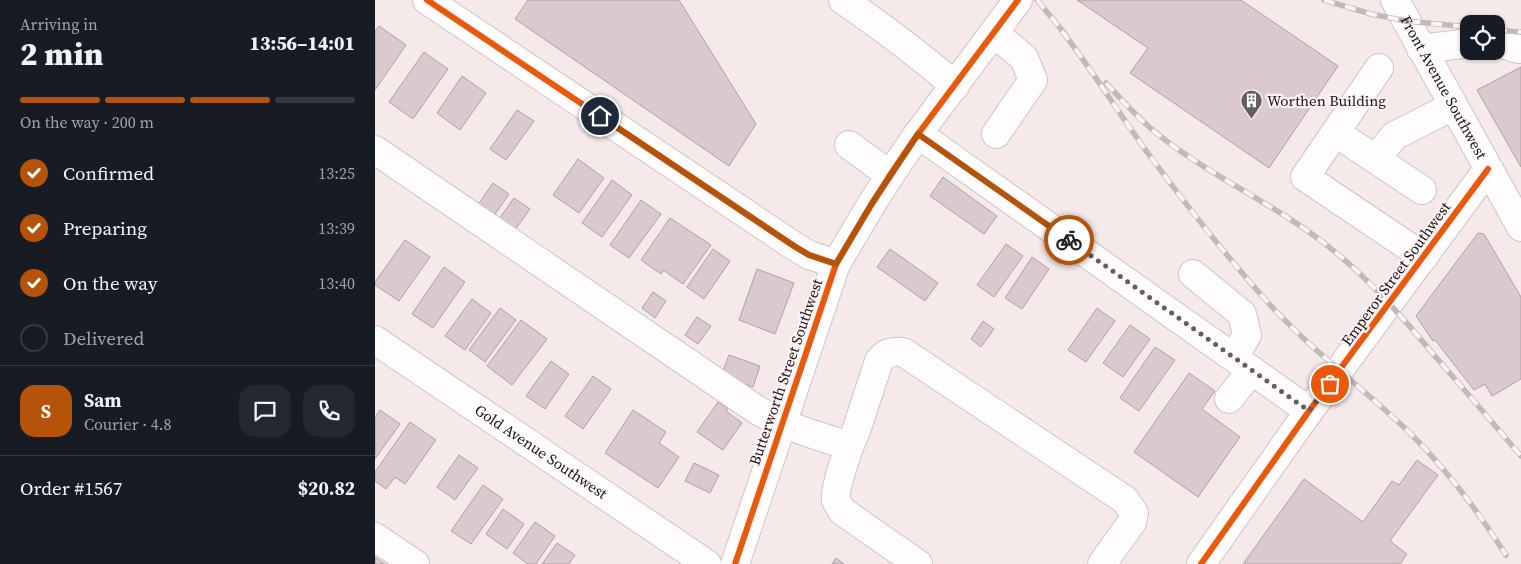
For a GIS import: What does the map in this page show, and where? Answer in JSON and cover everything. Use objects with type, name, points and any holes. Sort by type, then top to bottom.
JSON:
[{"type":"street","points":[[427,0],[794,246],[809,255],[836,264]]},
{"type":"street","points":[[843,0],[927,62],[955,86]]},
{"type":"street","name":"Front Avenue Southwest","points":[[1395,0],[1521,227]]},
{"type":"street","name":"Butterworth Street Southwest","points":[[735,564],[836,264],[871,205],[918,134],[994,33],[1014,2]]},
{"type":"street","points":[[994,33],[1025,58],[1033,80],[996,134]]},
{"type":"street","points":[[1421,48],[1460,44]]},
{"type":"street","points":[[1379,68],[1305,177],[1423,257]]},
{"type":"street","points":[[1376,159],[1394,136],[1453,106]]},
{"type":"street","points":[[1336,132],[1422,190]]},
{"type":"street","points":[[918,134],[1309,411]]},
{"type":"street","points":[[849,145],[890,176]]},
{"type":"street","points":[[375,150],[757,410],[782,423],[836,442],[843,444],[851,441]]},
{"type":"street","name":"Emperor Street Southwest","points":[[1201,564],[1309,411],[1488,169]]},
{"type":"street","points":[[1193,274],[1242,314],[1247,335],[1243,363],[1229,399]]},
{"type":"street","name":"Gold Avenue Southwest","points":[[375,340],[707,564]]},
{"type":"street","points":[[919,564],[842,511],[836,499],[838,484],[851,441],[879,361],[885,354],[892,351],[903,352],[1125,500],[1134,513],[1132,522],[1102,564]]},
{"type":"street","points":[[375,537],[415,564]]},
{"type":"building","points":[[528,0],[679,0],[756,124],[729,166],[515,19]]},
{"type":"building","name":"Worthen Building","points":[[1077,0],[1241,0],[1338,66],[1269,168],[1130,73],[1148,48]]},
{"type":"building","points":[[379,26],[406,45],[375,90],[375,31]]},
{"type":"building","points":[[424,52],[448,69],[413,119],[389,102]]},
{"type":"building","points":[[1521,67],[1521,167],[1477,90]]},
{"type":"building","points":[[462,76],[486,93],[460,130],[437,113]]},
{"type":"building","points":[[517,110],[534,121],[506,160],[490,149]]},
{"type":"building","points":[[578,159],[604,178],[579,213],[553,195]]},
{"type":"building","points":[[943,177],[997,216],[984,234],[930,196]]},
{"type":"building","points":[[612,180],[632,195],[602,237],[582,223]]},
{"type":"building","points":[[493,183],[509,194],[491,220],[475,209]]},
{"type":"building","points":[[514,198],[530,209],[515,230],[499,219]]},
{"type":"building","points":[[641,200],[661,214],[629,258],[610,245]]},
{"type":"building","points":[[670,218],[711,245],[683,284],[663,270],[661,274],[641,260]]},
{"type":"building","points":[[1478,233],[1484,234],[1521,297],[1521,379],[1492,396],[1485,384],[1474,390],[1435,340],[1433,341],[1416,316]]},
{"type":"building","points":[[405,240],[430,257],[399,301],[375,285],[375,282]]},
{"type":"building","points":[[1006,244],[1023,256],[994,297],[977,285]]},
{"type":"building","points":[[713,249],[730,261],[704,299],[687,287]]},
{"type":"building","points":[[890,249],[938,283],[925,301],[877,267]]},
{"type":"building","points":[[1032,257],[1049,269],[1022,309],[1005,298]]},
{"type":"building","points":[[444,267],[465,282],[433,328],[412,314]]},
{"type":"building","points":[[757,269],[794,283],[775,334],[739,320]]},
{"type":"building","points":[[653,292],[666,301],[655,318],[642,308]]},
{"type":"building","points":[[472,299],[491,313],[465,350],[445,336]]},
{"type":"building","points":[[500,308],[516,320],[485,362],[469,350]]},
{"type":"building","points":[[1097,308],[1115,321],[1086,362],[1068,350]]},
{"type":"building","points":[[697,317],[711,326],[698,344],[685,335]]},
{"type":"building","points":[[521,320],[547,339],[512,385],[487,366]]},
{"type":"building","points":[[983,321],[994,329],[981,347],[971,339]]},
{"type":"building","points":[[1130,325],[1150,339],[1123,377],[1103,363]]},
{"type":"building","points":[[1155,347],[1175,360],[1139,411],[1120,398]]},
{"type":"building","points":[[729,355],[760,366],[753,387],[721,376]]},
{"type":"building","points":[[551,361],[569,374],[545,409],[526,396]]},
{"type":"building","points":[[1189,373],[1215,391],[1202,409],[1240,437],[1198,497],[1134,452]]},
{"type":"building","points":[[593,376],[611,389],[583,429],[565,416]]},
{"type":"building","points":[[718,402],[728,408],[726,411],[742,423],[723,450],[697,432]]},
{"type":"building","points":[[380,410],[400,424],[375,459],[375,417]]},
{"type":"building","points":[[633,410],[666,432],[659,443],[679,457],[658,488],[605,453]]},
{"type":"building","points":[[410,422],[436,440],[405,484],[395,477],[386,489],[375,481],[375,472]]},
{"type":"building","points":[[459,455],[478,468],[455,500],[437,487]]},
{"type":"building","points":[[1417,460],[1438,475],[1390,541],[1407,554],[1400,564],[1243,564],[1304,479],[1363,522],[1392,481],[1399,485]]},
{"type":"building","points":[[694,463],[719,475],[710,493],[685,481]]},
{"type":"building","points":[[483,485],[503,499],[471,544],[451,531]]},
{"type":"building","points":[[503,509],[524,524],[507,549],[486,534]]},
{"type":"building","points":[[535,522],[555,536],[536,564],[528,564],[513,553]]},
{"type":"building","points":[[557,543],[575,555],[569,564],[542,564]]},
{"type":"building","points":[[375,557],[385,564],[375,564]]},
{"type":"building","points":[[836,558],[844,564],[832,564]]},
{"type":"railway","points":[[1037,0],[1066,35]]},
{"type":"railway","points":[[1324,0],[1371,14],[1406,21],[1460,26]]},
{"type":"railway","points":[[1062,31],[1147,152],[1233,262],[1263,297],[1298,333],[1392,416],[1424,447],[1461,491],[1506,555]]},
{"type":"railway","points":[[1505,31],[1521,32]]},
{"type":"railway","points":[[1106,83],[1160,136],[1203,166],[1314,235],[1348,263],[1399,314],[1521,456]]},
{"type":"cycle path","points":[[427,0],[794,246],[809,255],[836,264]]},
{"type":"cycle path","points":[[735,564],[836,264],[871,205],[918,134],[1018,0]]},
{"type":"cycle path","points":[[1201,564],[1309,411],[1488,169]]},
{"type":"way so far","points":[[1069,240],[1309,411],[1330,384]]},
{"type":"place","name":"Worthen Building","points":[[1251,120]]},
{"type":"route","points":[[600,116],[794,246],[809,255],[836,264],[871,205],[918,134],[1069,240]]}]
